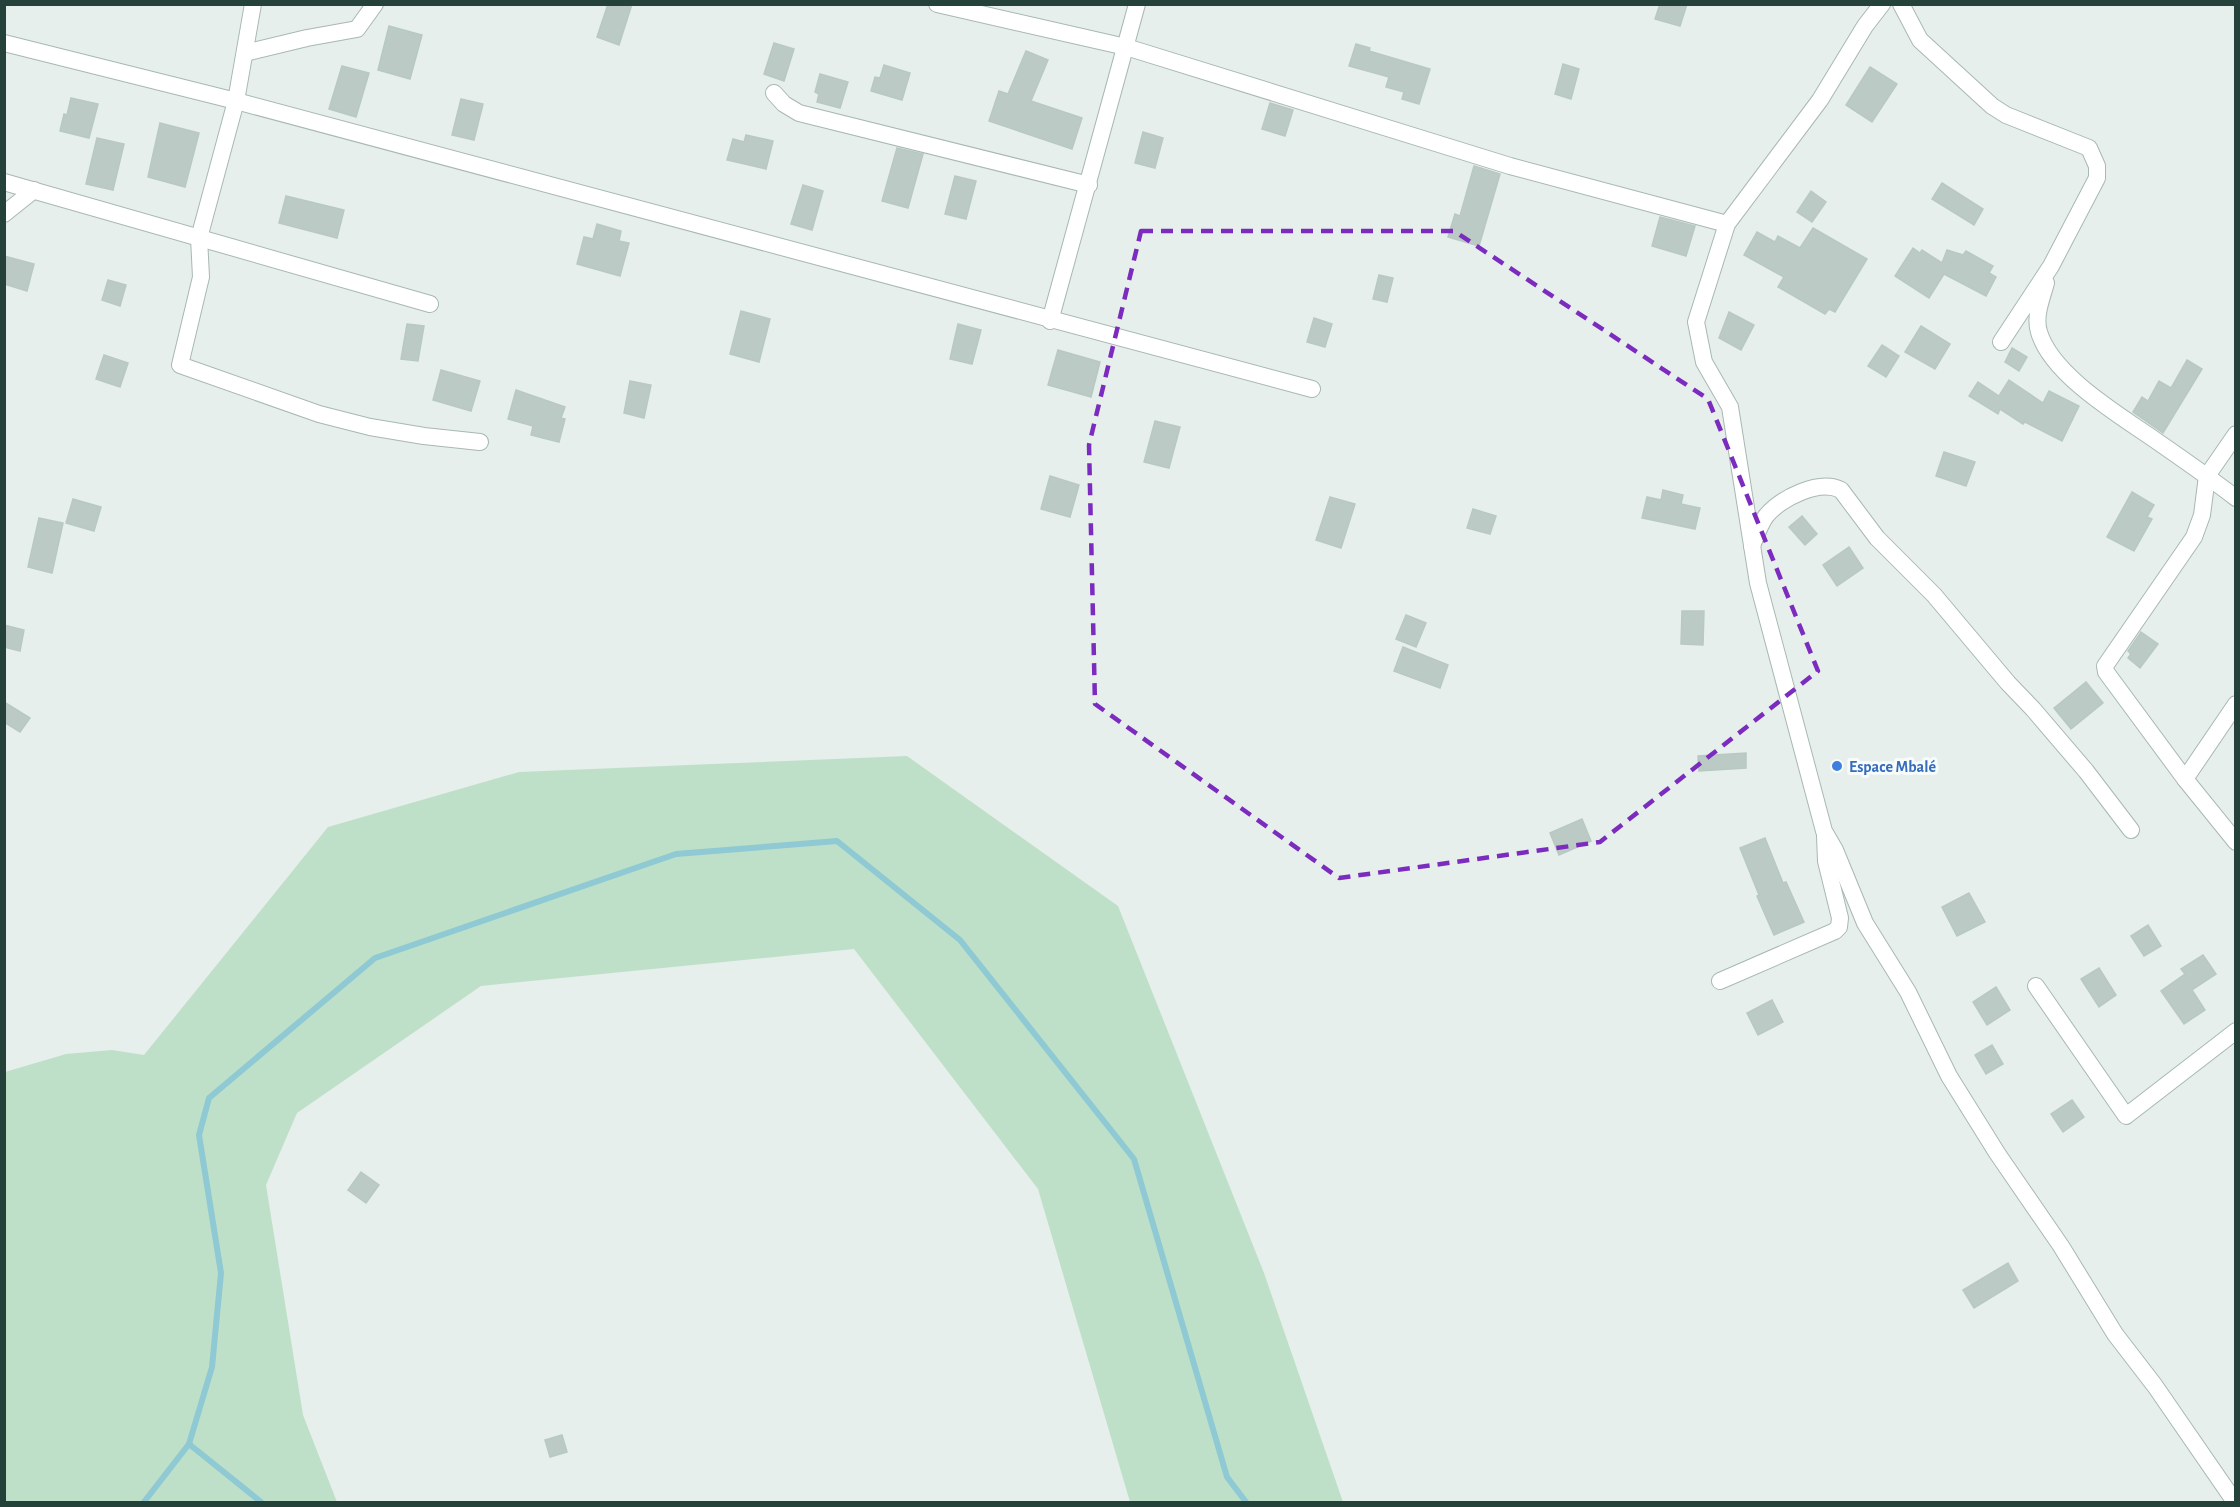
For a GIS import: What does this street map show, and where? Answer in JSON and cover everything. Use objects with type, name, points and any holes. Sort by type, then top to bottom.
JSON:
[{"type":"street","points":[[253,4],[236,101],[199,238],[201,277],[180,365],[208,377],[319,414],[391,430],[480,442]]},
{"type":"street","points":[[245,53],[357,29],[375,4]]},
{"type":"street","points":[[937,4],[1126,47],[1510,166],[1727,224]]},
{"type":"street","points":[[1050,321],[1137,4]]},
{"type":"street","points":[[1719,981],[1835,932],[1839,927],[1840,918],[1826,861],[1824,831],[1768,624],[1752,546],[1730,407],[1704,362],[1696,322],[1727,224],[1820,100],[1881,4]]},
{"type":"street","points":[[1901,4],[1920,40],[1992,106],[2089,148],[2097,166],[2097,178],[2051,266],[2001,342]]},
{"type":"street","points":[[4,43],[236,101],[1050,321],[1312,389]]},
{"type":"street","points":[[774,93],[784,104],[799,112],[1089,185]]},
{"type":"street","points":[[4,182],[430,304]]},
{"type":"street","points":[[4,214],[34,190]]},
{"type":"street","points":[[2051,266],[2038,313],[2038,330],[2053,358],[2065,373],[2107,407],[2235,498]]},
{"type":"street","points":[[2235,434],[2207,476],[2202,515],[2194,537],[2105,666],[2106,672],[2235,842]]},
{"type":"street","points":[[1752,546],[1765,518],[1774,508],[1790,497],[1822,487],[1833,486],[1841,490],[1877,538],[1934,595],[2086,771],[2131,830]]},
{"type":"street","points":[[2186,779],[2235,704]]},
{"type":"street","points":[[1824,831],[1835,850],[1865,922],[1908,992],[1949,1076],[1997,1153],[2061,1246],[2115,1334],[2155,1386],[2235,1503]]},
{"type":"street","points":[[2036,986],[2126,1116],[2235,1030]]},
{"type":"highlighted area","points":[[1141,231],[1454,231],[1708,399],[1818,671],[1600,842],[1339,878],[1095,704],[1089,445]]},
{"type":"green space","points":[[907,756],[1118,906],[1264,1273],[1343,1502],[1130,1502],[1038,1189],[854,949],[481,986],[297,1113],[266,1185],[303,1415],[337,1502],[5,1502],[5,1072],[66,1054],[112,1050],[144,1055],[328,827],[519,772]]},
{"type":"building","points":[[608,4],[632,4],[619,45],[597,37]]},
{"type":"building","points":[[1660,4],[1687,4],[1680,26],[1655,19]]},
{"type":"building","points":[[389,26],[422,35],[410,79],[378,70]]},
{"type":"building","points":[[774,43],[794,49],[784,81],[764,74]]},
{"type":"building","points":[[1356,44],[1370,48],[1369,51],[1430,69],[1419,104],[1402,99],[1404,92],[1386,87],[1389,77],[1349,66]]},
{"type":"building","points":[[1026,51],[1048,60],[1031,101],[1082,118],[1072,149],[989,121],[999,91],[1008,94]]},
{"type":"building","points":[[1563,64],[1579,69],[1571,99],[1555,94]]},
{"type":"building","points":[[884,65],[910,73],[902,100],[871,91],[875,77],[880,78]]},
{"type":"building","points":[[342,66],[369,73],[356,117],[329,109]]},
{"type":"building","points":[[1870,67],[1897,84],[1872,122],[1846,105]]},
{"type":"building","points":[[820,74],[848,82],[840,108],[817,102],[819,94],[815,92]]},
{"type":"building","points":[[71,98],[98,104],[89,138],[60,131]]},
{"type":"building","points":[[461,99],[483,104],[474,140],[452,135]]},
{"type":"building","points":[[1270,103],[1293,110],[1285,136],[1262,129]]},
{"type":"building","points":[[160,123],[199,133],[185,187],[148,177]]},
{"type":"building","points":[[1143,132],[1163,138],[1155,168],[1135,163]]},
{"type":"building","points":[[746,135],[773,141],[766,169],[727,160],[733,139],[744,142]]},
{"type":"building","points":[[97,138],[124,144],[113,190],[86,184]]},
{"type":"building","points":[[897,148],[923,154],[908,208],[882,201]]},
{"type":"building","points":[[1474,166],[1500,174],[1479,246],[1448,237],[1455,214],[1460,216]]},
{"type":"building","points":[[955,176],[976,181],[966,219],[945,214]]},
{"type":"building","points":[[1942,183],[1983,209],[1974,225],[1932,199]]},
{"type":"building","points":[[803,185],[823,191],[812,230],[791,224]]},
{"type":"building","points":[[1811,191],[1826,202],[1812,222],[1797,212]]},
{"type":"building","points":[[286,196],[344,210],[337,238],[279,223]]},
{"type":"building","points":[[1660,217],[1695,226],[1686,256],[1652,246]]},
{"type":"building","points":[[597,224],[621,231],[619,241],[629,243],[620,276],[577,264],[584,237],[593,239]]},
{"type":"building","points":[[1813,228],[1867,259],[1835,312],[1829,309],[1825,314],[1778,287],[1784,277],[1744,255],[1757,232],[1775,242],[1778,236],[1800,248]]},
{"type":"building","points":[[1913,248],[1920,253],[1922,250],[1942,263],[1947,250],[1963,255],[1966,251],[1993,266],[1989,273],[1996,277],[1986,296],[1944,274],[1929,298],[1895,276]]},
{"type":"building","points":[[4,256],[34,264],[27,291],[4,284]]},
{"type":"building","points":[[1379,275],[1393,278],[1387,302],[1373,299]]},
{"type":"building","points":[[108,280],[126,285],[120,306],[102,300]]},
{"type":"building","points":[[741,311],[770,319],[759,362],[730,354]]},
{"type":"building","points":[[1729,312],[1754,325],[1741,350],[1719,338]]},
{"type":"building","points":[[1314,318],[1332,324],[1325,347],[1307,342]]},
{"type":"building","points":[[407,324],[424,326],[418,361],[401,359]]},
{"type":"building","points":[[958,324],[981,330],[972,364],[950,359]]},
{"type":"building","points":[[1921,326],[1950,344],[1935,369],[1905,352]]},
{"type":"building","points":[[1882,345],[1899,356],[1886,377],[1868,366]]},
{"type":"building","points":[[2012,348],[2027,357],[2019,371],[2005,362]]},
{"type":"building","points":[[1058,350],[1100,362],[1091,397],[1048,385]]},
{"type":"building","points":[[104,355],[128,363],[120,387],[96,379]]},
{"type":"building","points":[[2187,360],[2202,369],[2163,433],[2133,412],[2142,397],[2148,401],[2159,381],[2171,388]]},
{"type":"building","points":[[441,370],[480,381],[471,411],[433,400]]},
{"type":"building","points":[[2009,380],[2043,403],[2049,391],[2079,406],[2062,441],[2025,422],[2023,424],[2000,409],[1998,414],[1969,396],[1978,382],[1999,396]]},
{"type":"building","points":[[630,381],[651,385],[644,418],[624,413]]},
{"type":"building","points":[[516,390],[565,407],[561,418],[565,419],[559,442],[531,435],[533,426],[508,419]]},
{"type":"building","points":[[1155,421],[1180,427],[1169,468],[1144,462]]},
{"type":"building","points":[[1944,452],[1975,462],[1966,486],[1936,476]]},
{"type":"building","points":[[1050,476],[1079,485],[1070,517],[1041,509]]},
{"type":"building","points":[[1663,490],[1683,495],[1681,504],[1700,508],[1695,529],[1642,518],[1647,497],[1661,500]]},
{"type":"building","points":[[2132,492],[2154,505],[2147,517],[2152,519],[2134,551],[2107,537]]},
{"type":"building","points":[[1330,497],[1355,504],[1341,548],[1316,540]]},
{"type":"building","points":[[73,499],[101,507],[94,531],[66,523]]},
{"type":"building","points":[[1473,509],[1496,516],[1490,534],[1467,528]]},
{"type":"building","points":[[1802,516],[1817,534],[1805,545],[1789,527]]},
{"type":"building","points":[[39,518],[63,523],[52,573],[28,567]]},
{"type":"building","points":[[1849,547],[1863,568],[1837,586],[1823,565]]},
{"type":"building","points":[[1682,611],[1704,611],[1703,645],[1681,644]]},
{"type":"building","points":[[1406,615],[1426,623],[1416,647],[1396,639]]},
{"type":"building","points":[[4,625],[24,630],[20,651],[4,647]]},
{"type":"building","points":[[2141,632],[2158,644],[2140,668],[2128,658],[2131,654],[2128,651]]},
{"type":"building","points":[[1403,647],[1448,665],[1440,688],[1394,671]]},
{"type":"building","points":[[2086,682],[2103,703],[2071,729],[2054,708]]},
{"type":"building","points":[[4,702],[30,718],[20,732],[4,722]]},
{"type":"building","points":[[1746,753],[1746,768],[1699,771],[1698,756]]},
{"type":"building","points":[[1582,819],[1591,841],[1559,855],[1550,833]]},
{"type":"building","points":[[1765,838],[1783,883],[1786,882],[1804,922],[1774,935],[1740,848]]},
{"type":"building","points":[[1969,893],[1985,922],[1957,936],[1942,907]]},
{"type":"building","points":[[2148,925],[2161,946],[2144,956],[2131,936]]},
{"type":"building","points":[[2203,955],[2216,974],[2192,990],[2205,1010],[2184,1024],[2161,991],[2185,974],[2181,969]]},
{"type":"building","points":[[2099,968],[2116,995],[2099,1007],[2081,979]]},
{"type":"building","points":[[1996,987],[2010,1010],[1987,1025],[1973,1002]]},
{"type":"building","points":[[1772,1000],[1783,1022],[1758,1035],[1747,1013]]},
{"type":"building","points":[[1992,1045],[2003,1064],[1986,1074],[1975,1055]]},
{"type":"building","points":[[2072,1100],[2084,1117],[2063,1132],[2051,1114]]},
{"type":"building","points":[[361,1172],[379,1185],[366,1203],[348,1190]]},
{"type":"building","points":[[2008,1263],[2018,1281],[1974,1308],[1963,1290]]},
{"type":"building","points":[[562,1435],[567,1452],[550,1457],[545,1440]]},
{"type":"waterway","points":[[144,1502],[189,1444],[212,1367],[221,1273],[199,1135],[209,1098],[375,958],[676,854],[837,841],[960,940],[1134,1159],[1227,1477],[1246,1502]]},
{"type":"waterway","points":[[189,1444],[261,1502]]},
{"type":"place","name":"Espace Mbalé","points":[[1837,766]]}]
